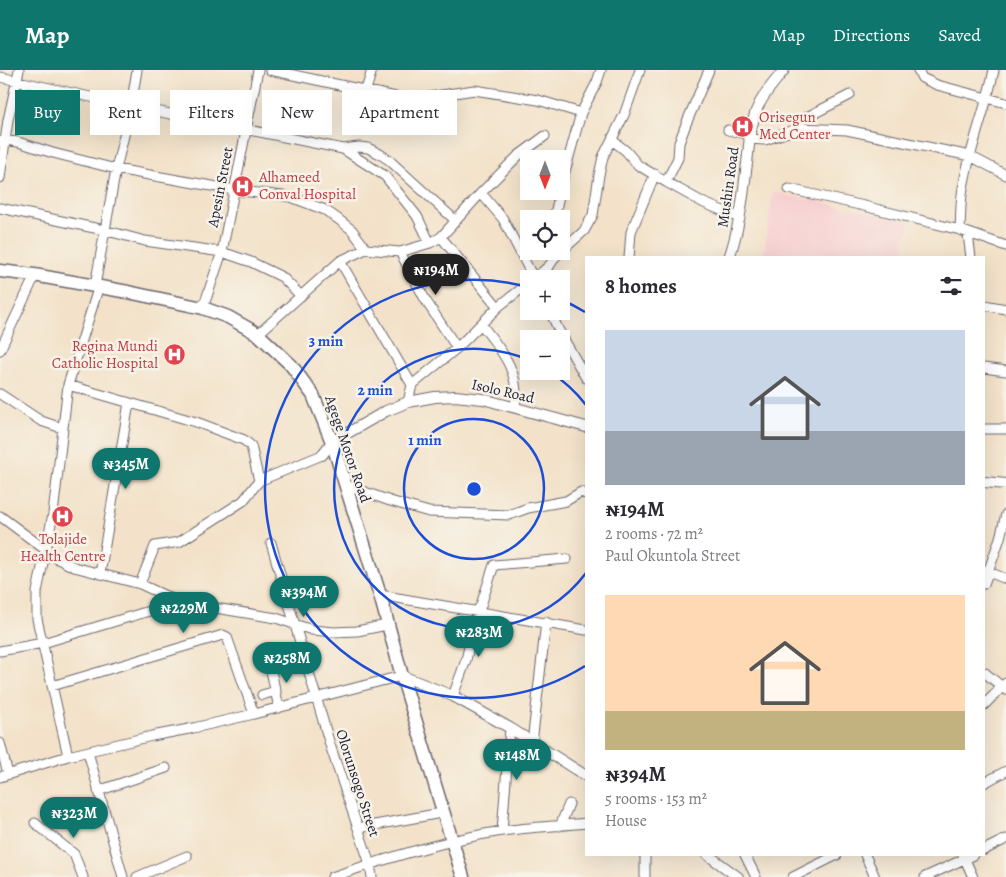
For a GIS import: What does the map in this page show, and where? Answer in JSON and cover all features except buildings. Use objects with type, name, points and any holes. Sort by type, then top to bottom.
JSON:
[{"type":"highway","name":"Agege Motor Road","points":[[0,271],[33,279],[203,308],[228,317],[258,334],[291,365],[312,395],[382,626],[400,676],[448,843],[455,877]]},
{"type":"highway","name":"Agege Motor Road","points":[[0,278],[33,279]]},
{"type":"highway","name":"Agege Motor Road","points":[[96,289],[201,313],[223,322],[250,337],[275,357],[296,381],[308,400],[345,485],[380,595],[436,814],[463,877]]},
{"type":"main road","name":"Mushin Road","points":[[730,256],[740,218],[750,137],[756,112],[763,97],[784,70]]},
{"type":"main road","name":"Isolo Road","points":[[329,450],[386,411],[408,402],[435,397],[456,396],[483,399],[553,419],[585,426]]},
{"type":"main road","name":"Isolo Road","points":[[329,450],[362,429],[411,405],[443,401],[467,402],[488,406],[585,431]]},
{"type":"main road","points":[[985,482],[1006,484]]},
{"type":"main road","points":[[985,487],[1006,490]]},
{"type":"main road","points":[[400,676],[453,696],[510,728],[585,775]]},
{"type":"main road","points":[[709,856],[738,877]]},
{"type":"street","points":[[0,178],[2,141],[20,70]]},
{"type":"street","points":[[134,90],[137,70]]},
{"type":"street","name":"Apesin Street","points":[[252,99],[258,70]]},
{"type":"street","points":[[270,70],[366,90],[372,70]]},
{"type":"street","points":[[570,153],[581,113],[602,70]]},
{"type":"street","points":[[570,242],[584,231],[593,214],[598,176],[604,157],[624,115],[640,70]]},
{"type":"street","points":[[666,182],[678,158],[679,143],[709,70]]},
{"type":"street","points":[[918,70],[922,78],[937,85],[1006,103]]},
{"type":"street","points":[[970,256],[964,232],[963,185],[994,70]]},
{"type":"street","points":[[0,77],[90,97]]},
{"type":"street","points":[[457,93],[474,90],[538,100],[581,113]]},
{"type":"street","points":[[799,128],[801,120],[850,95]]},
{"type":"street","points":[[728,130],[765,140],[799,128],[848,130],[970,156],[1006,175]]},
{"type":"street","points":[[252,129],[343,148],[368,148],[380,154],[396,167],[456,221]]},
{"type":"street","points":[[68,756],[36,612],[37,592],[44,549],[53,514],[68,385],[96,289],[104,230],[124,135]]},
{"type":"street","name":"Apesin Street","points":[[203,308],[222,252],[245,135]]},
{"type":"street","points":[[258,334],[340,260],[366,249],[400,252],[430,243],[441,237],[518,156],[544,136]]},
{"type":"street","points":[[612,140],[626,151],[638,165],[704,203],[740,218]]},
{"type":"street","points":[[2,141],[18,142],[116,169],[234,190],[292,197],[325,210],[352,230],[366,249]]},
{"type":"street","points":[[343,148],[386,176],[417,216],[430,243]]},
{"type":"street","points":[[386,176],[396,167]]},
{"type":"street","points":[[629,256],[631,232],[655,174]]},
{"type":"street","points":[[789,188],[964,232],[1006,246]]},
{"type":"street","points":[[481,193],[503,219],[529,270]]},
{"type":"street","points":[[0,208],[104,230],[145,241],[222,252],[244,259],[282,277],[301,296]]},
{"type":"street","points":[[441,237],[498,307]]},
{"type":"street","points":[[400,252],[426,301],[457,348]]},
{"type":"street","points":[[340,260],[412,385]]},
{"type":"street","points":[[544,270],[552,260]]},
{"type":"street","points":[[0,350],[33,279]]},
{"type":"street","points":[[408,402],[412,385],[457,348],[498,307],[520,290]]},
{"type":"street","points":[[985,305],[1006,308]]},
{"type":"street","points":[[554,320],[585,376]]},
{"type":"street","points":[[481,324],[504,354],[513,374],[517,393],[515,407]]},
{"type":"street","points":[[985,368],[1006,371]]},
{"type":"street","points":[[68,385],[203,425],[244,440],[251,446],[259,482]]},
{"type":"street","points":[[0,394],[42,421],[62,428]]},
{"type":"street","points":[[100,574],[129,403]]},
{"type":"street","points":[[985,429],[1006,429]]},
{"type":"street","points":[[140,584],[155,546],[179,542],[243,502],[259,482],[329,450]]},
{"type":"street","points":[[345,485],[429,512],[508,515],[528,508],[566,501],[581,492],[585,494]]},
{"type":"street","points":[[1006,514],[986,571],[1006,578]]},
{"type":"street","points":[[0,516],[58,559],[74,567],[140,584],[179,602],[276,618],[312,630],[334,632],[358,631],[382,626]]},
{"type":"street","name":"Olorunsogo Street","points":[[271,543],[316,698],[370,864],[372,877]]},
{"type":"street","points":[[453,696],[466,660],[477,611],[481,605],[494,565],[567,559]]},
{"type":"street","points":[[380,595],[585,630]]},
{"type":"street","points":[[0,651],[43,643],[179,602]]},
{"type":"street","points":[[532,743],[546,622]]},
{"type":"street","points":[[52,686],[223,635],[227,637],[254,714]]},
{"type":"street","points":[[270,666],[279,708]]},
{"type":"street","points":[[985,673],[1005,687],[985,704]]},
{"type":"street","points":[[0,743],[4,776],[68,756],[152,736],[189,730],[400,676]]},
{"type":"street","points":[[262,695],[276,690]]},
{"type":"street","points":[[502,831],[510,728]]},
{"type":"street","points":[[88,752],[123,877]]},
{"type":"street","points":[[98,791],[166,768]]},
{"type":"street","points":[[985,782],[1006,772]]},
{"type":"street","points":[[560,826],[569,804]]},
{"type":"street","points":[[358,828],[436,814]]},
{"type":"street","points":[[34,823],[74,854],[83,877]]},
{"type":"street","points":[[332,877],[370,864],[502,831],[585,823]]},
{"type":"street","points":[[985,850],[1006,839]]},
{"type":"street","points":[[137,877],[187,856]]},
{"type":"street","points":[[645,856],[645,877]]},
{"type":"street","points":[[746,856],[756,877]]},
{"type":"street","points":[[793,877],[835,856]]},
{"type":"street","points":[[865,856],[875,877]]},
{"type":"street","points":[[925,877],[967,856],[973,877]]},
{"type":"shaded area","points":[[773,192],[910,221],[901,256],[763,256]]},
{"type":"place","name":"Orisegun Med Center","points":[[743,126]]},
{"type":"place","name":"Alhameed Conval Hospital","points":[[243,186]]},
{"type":"place","name":"Regina Mundi Catholic Hospital","points":[[174,355]]},
{"type":"place","name":"Tolajide Health Centre","points":[[63,516]]}]
